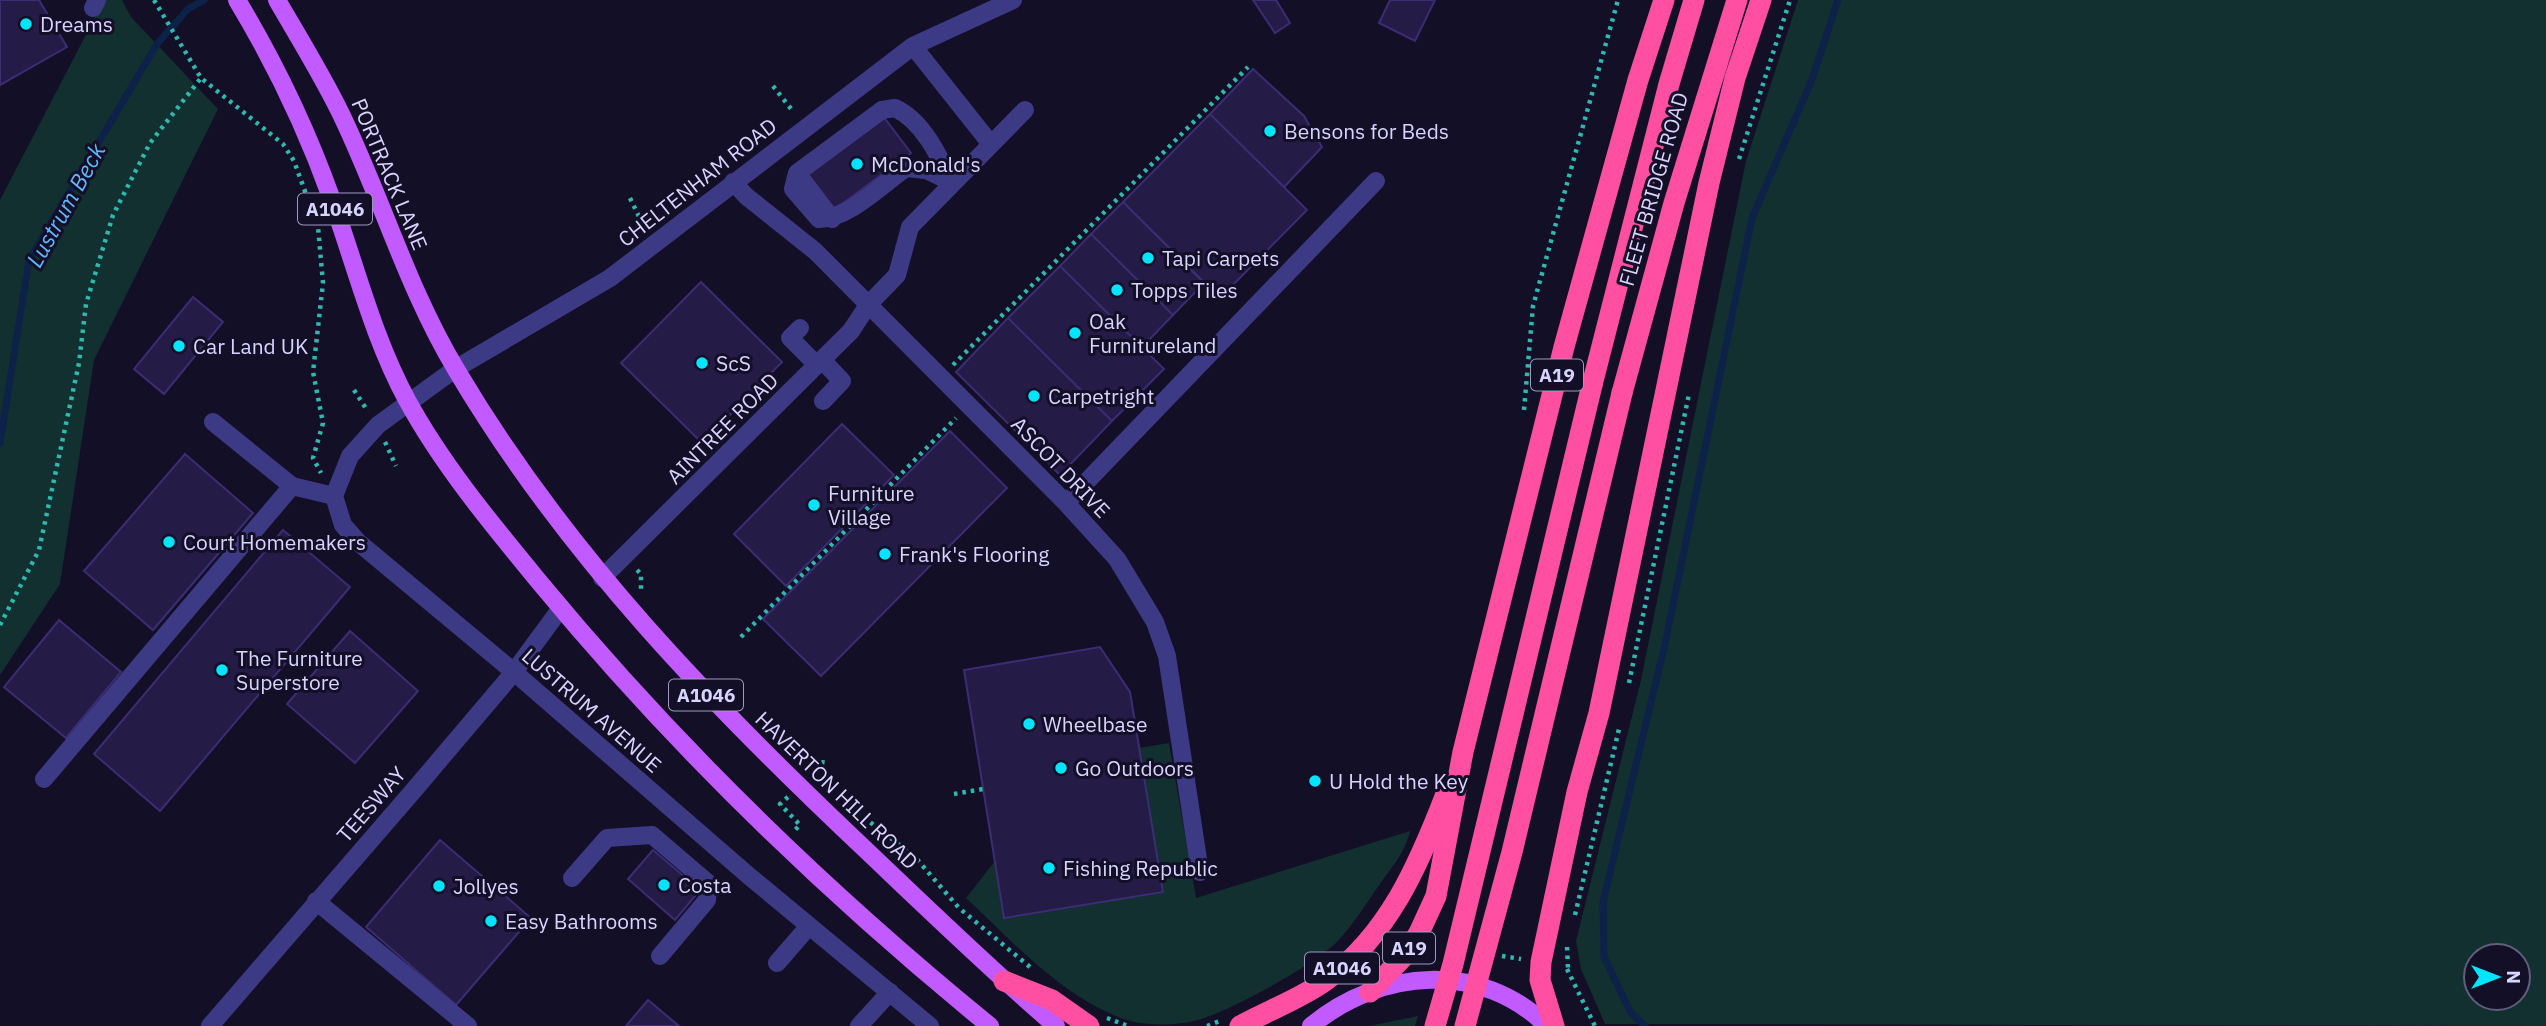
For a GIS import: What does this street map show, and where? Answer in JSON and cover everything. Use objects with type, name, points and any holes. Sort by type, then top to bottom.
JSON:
[{"type":"highway","name":"A19","points":[[1370,992],[1405,955],[1419,933],[1436,896],[1463,752],[1564,347],[1638,80],[1664,0]]},
{"type":"highway","name":"FLEET BRIDGE ROAD","points":[[1435,1026],[1454,964],[1592,385],[1669,84],[1694,0]]},
{"type":"highway","name":"FLEET BRIDGE ROAD","points":[[1465,1026],[1512,852],[1622,393],[1674,203],[1737,0]]},
{"type":"highway","points":[[1554,1026],[1541,980],[1547,932],[1577,792],[1599,713],[1709,183],[1735,78],[1761,0]]},
{"type":"highway","name":"A1046","points":[[1240,1026],[1322,983],[1345,965],[1376,934],[1426,847],[1463,752]]},
{"type":"highway","name":"A1046","points":[[1004,981],[1052,1000],[1088,1026]]},
{"type":"main road","name":"A1046","points":[[237,0],[301,121],[332,199],[375,329],[408,401],[461,481],[561,608],[664,722],[782,842],[990,1026]]},
{"type":"main road","name":"PORTRACK LANE","points":[[278,2],[341,114],[416,292],[455,369]]},
{"type":"main road","name":"HAVERTON HILL ROAD","points":[[455,369],[530,485],[602,578],[696,684],[799,787],[1004,981],[1056,1026]]},
{"type":"main road","name":"A1046","points":[[1311,1026],[1370,992],[1420,980],[1456,979],[1512,998],[1530,1009],[1548,1026]]},
{"type":"street","name":"CHELTENHAM ROAD","points":[[408,401],[455,369],[610,278],[913,46],[1013,0]]},
{"type":"street","points":[[913,46],[990,142]]},
{"type":"street","points":[[895,108],[908,114],[916,124],[939,155],[951,182],[926,170],[906,168],[831,219],[819,219],[809,211],[793,189],[797,173],[882,110],[895,108]]},
{"type":"street","name":"AINTREE ROAD","points":[[602,578],[851,331],[869,305],[897,275],[910,227],[990,142],[1025,110]]},
{"type":"street","points":[[1066,503],[1376,181]]},
{"type":"street","name":"ASCOT DRIVE","points":[[733,182],[746,197],[815,251],[1066,503],[1117,559],[1155,622],[1167,656],[1200,872]]},
{"type":"street","points":[[800,328],[790,338],[842,382],[823,401]]},
{"type":"street","points":[[213,422],[292,486],[334,496],[350,456],[378,425],[408,401]]},
{"type":"street","points":[[44,779],[292,486]]},
{"type":"street","name":"LUSTRUM AVENUE","points":[[334,496],[343,525],[358,542],[930,1026]]},
{"type":"street","name":"TEESWAY","points":[[210,1026],[514,672],[561,608]]},
{"type":"street","points":[[572,878],[607,838],[652,835],[708,883],[707,900],[660,956]]},
{"type":"street","points":[[316,901],[468,1026]]},
{"type":"street","points":[[777,963],[809,926]]},
{"type":"street","points":[[865,1024],[890,992]]},
{"type":"path","points":[[154,0],[188,61],[201,78],[283,144],[294,161],[318,227],[323,282],[313,372],[323,423],[313,458],[334,496]]},
{"type":"path","points":[[1522,419],[1533,306],[1619,0]]},
{"type":"path","points":[[1737,165],[1790,0]]},
{"type":"path","points":[[940,378],[1248,67]]},
{"type":"path","points":[[0,625],[39,550],[79,363],[86,304],[113,215],[150,142],[201,78]]},
{"type":"path","points":[[773,86],[792,110]]},
{"type":"path","points":[[630,198],[645,230]]},
{"type":"path","points":[[1626,697],[1692,381]]},
{"type":"path","points":[[741,638],[968,405]]},
{"type":"path","points":[[1574,920],[1620,723]]},
{"type":"path","points":[[812,761],[828,763]]},
{"type":"path","points":[[782,842],[800,825],[780,804],[799,787]]},
{"type":"path","points":[[954,794],[983,789]]},
{"type":"path","points":[[853,810],[883,830],[915,857],[959,908]]},
{"type":"path","points":[[1567,946],[1568,969]]},
{"type":"path","points":[[1576,991],[1595,1026]]},
{"type":"green space","points":[[104,0],[122,0],[131,17],[218,109],[94,360],[60,584],[0,675],[0,200]]},
{"type":"green space","points":[[1798,0],[2546,0],[2546,1026],[1605,1024],[1581,969],[1576,941],[1641,680],[1746,161]]},
{"type":"green space","points":[[1169,743],[1196,898],[1410,831],[1395,863],[1350,926],[1338,941],[1310,963],[1248,998],[1209,1016],[1177,1024],[1138,1023],[1099,1008],[1057,981],[966,898],[995,861],[1163,892],[1139,748]]},
{"type":"green space","points":[[1418,1016],[1415,1026],[1369,1026]]},
{"type":"building","name":"Dreams","points":[[0,0],[39,0],[67,47],[0,85]]},
{"type":"building","points":[[1253,0],[1276,0],[1290,23],[1275,33]]},
{"type":"building","points":[[1390,0],[1435,0],[1415,41],[1379,23]]},
{"type":"building","name":"Bensons for Beds","points":[[1253,69],[1304,116],[1322,147],[1284,187],[1210,114]]},
{"type":"building","points":[[1210,114],[1307,210],[1220,298],[1123,202]]},
{"type":"building","name":"McDonald's","points":[[883,116],[911,153],[831,212],[803,174]]},
{"type":"building","name":"Tapi Carpets","points":[[1123,202],[1204,283],[1173,315],[1091,234]]},
{"type":"building","name":"Topps Tiles","points":[[1091,234],[1173,315],[1142,347],[1060,266]]},
{"type":"building","name":"Oak Furnitureland","points":[[1060,266],[1164,369],[1112,421],[1008,318]]},
{"type":"building","name":"ScS","points":[[701,282],[782,362],[702,443],[621,363]]},
{"type":"building","name":"Car Land UK","points":[[193,297],[223,322],[164,394],[134,369]]},
{"type":"building","name":"Carpetright","points":[[1008,318],[1112,421],[1060,475],[956,372]]},
{"type":"building","name":"Furniture Village","points":[[842,424],[894,475],[786,586],[734,534]]},
{"type":"building","name":"Frank's Flooring","points":[[950,431],[1007,488],[821,676],[763,619]]},
{"type":"building","name":"Court Homemakers","points":[[185,454],[253,513],[153,630],[84,571]]},
{"type":"building","name":"The Furniture Superstore","points":[[283,530],[350,587],[160,811],[94,754]]},
{"type":"building","points":[[59,620],[121,672],[66,738],[4,687]]},
{"type":"building","points":[[350,631],[418,691],[355,763],[287,704]]},
{"type":"building","name":"Go Outdoors","points":[[1100,647],[1130,692],[1163,892],[1004,918],[964,670]]},
{"type":"building","points":[[440,840],[531,918],[456,1005],[366,927]]},
{"type":"building","name":"Costa","points":[[653,850],[700,890],[675,920],[628,879]]},
{"type":"building","points":[[648,1000],[679,1026],[626,1026]]},
{"type":"waterway","name":"Lustrum Beck","points":[[0,443],[29,260],[157,44],[188,9],[204,0]]},
{"type":"waterway","points":[[1645,1026],[1631,1013],[1604,957],[1603,902],[1665,644],[1752,218],[1811,82],[1838,0]]},
{"type":"place","name":"Dreams","points":[[26,24]]},
{"type":"place","name":"Bensons for Beds","points":[[1270,131]]},
{"type":"place","name":"McDonald's","points":[[857,164]]},
{"type":"place","name":"Tapi Carpets","points":[[1148,258]]},
{"type":"place","name":"Topps Tiles","points":[[1117,290]]},
{"type":"place","name":"Oak Furnitureland","points":[[1075,333]]},
{"type":"place","name":"Car Land UK","points":[[179,346]]},
{"type":"place","name":"ScS","points":[[702,363]]},
{"type":"place","name":"Carpetright","points":[[1034,396]]},
{"type":"place","name":"Furniture Village","points":[[814,505]]},
{"type":"place","name":"Court Homemakers","points":[[169,542]]},
{"type":"place","name":"Frank's Flooring","points":[[885,554]]},
{"type":"place","name":"The Furniture Superstore","points":[[222,670]]},
{"type":"place","name":"Wheelbase","points":[[1029,724]]},
{"type":"place","name":"Go Outdoors","points":[[1061,768]]},
{"type":"place","name":"U Hold the Key","points":[[1315,781]]},
{"type":"place","name":"Fishing Republic","points":[[1049,868]]},
{"type":"place","name":"Costa","points":[[664,885]]},
{"type":"place","name":"Jollyes","points":[[439,886]]},
{"type":"place","name":"Easy Bathrooms","points":[[491,921]]}]
